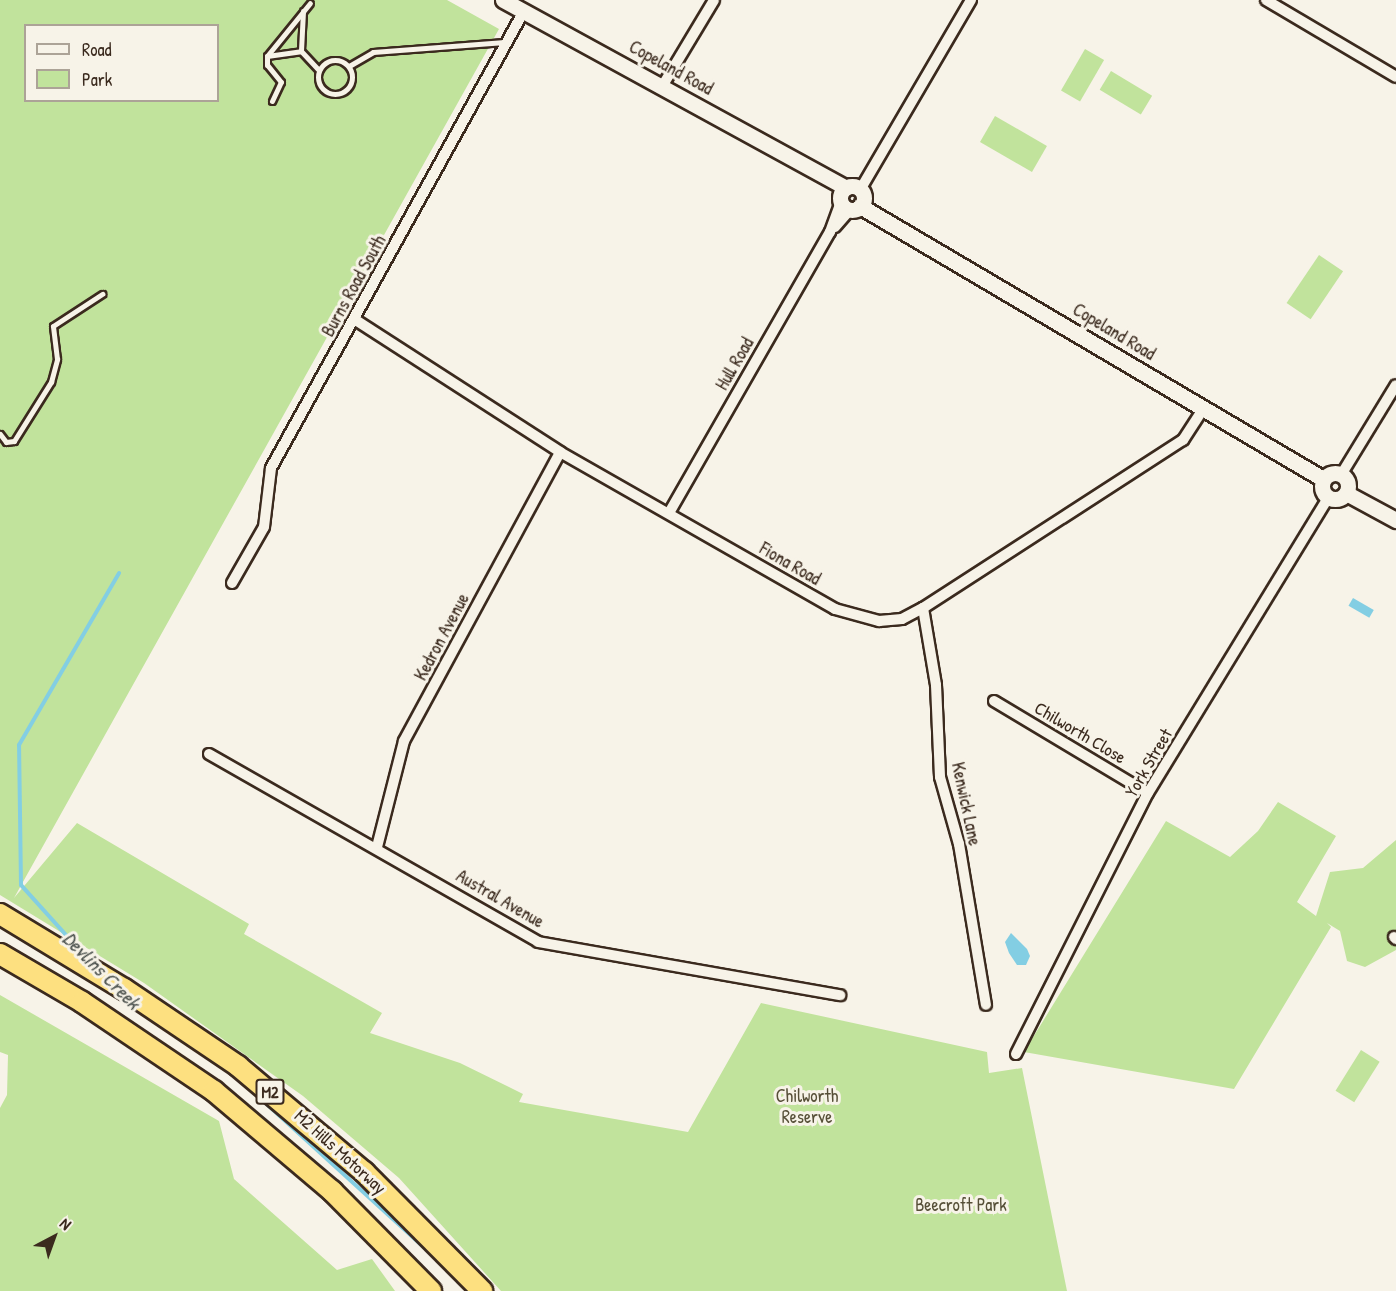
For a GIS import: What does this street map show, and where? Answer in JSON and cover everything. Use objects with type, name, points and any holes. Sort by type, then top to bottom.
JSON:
[{"type":"highway","name":"M2 Hills Motorway","points":[[0,914],[28,929],[165,1016],[280,1099],[404,1209],[482,1291]]},
{"type":"highway","name":"M2 Hills Motorway","points":[[6,957],[144,1041],[214,1091],[332,1191],[431,1291]]},
{"type":"main road","name":"Copeland Road","points":[[503,0],[663,85],[818,175],[885,219],[1323,479]]},
{"type":"main road","points":[[1331,473],[1341,475],[1347,483],[1346,493],[1338,499],[1328,498],[1322,491],[1323,479],[1331,473]]},
{"type":"main road","points":[[1346,493],[1396,520]]},
{"type":"street","points":[[663,85],[714,0]]},
{"type":"street","name":"Hull Road","points":[[669,513],[831,232],[971,0]]},
{"type":"street","points":[[1266,0],[1396,77]]},
{"type":"street","name":"Burns Road South","points":[[232,583],[264,526],[271,468],[524,11]]},
{"type":"street","name":"Fiona Road","points":[[354,319],[561,452],[835,609],[879,621],[902,619],[923,608],[1183,440],[1204,408]]},
{"type":"street","points":[[1341,475],[1396,385]]},
{"type":"street","name":"Kedron Avenue","points":[[377,847],[404,741],[561,452]]},
{"type":"street","name":"York Street","points":[[1016,1054],[1148,793],[1328,498]]},
{"type":"street","name":"Kenwick Lane","points":[[923,608],[936,685],[940,777],[959,844],[986,1005]]},
{"type":"street","name":"Chilworth Close","points":[[994,701],[1148,793]]},
{"type":"street","name":"Austral Avenue","points":[[209,754],[377,847],[538,942],[840,995]]},
{"type":"lane","points":[[272,101],[281,82],[267,65],[267,56],[310,3]]},
{"type":"lane","points":[[303,11],[301,51],[320,70],[321,86],[330,93],[341,93],[352,82],[349,66]]},
{"type":"lane","points":[[349,66],[373,52],[507,42]]},
{"type":"lane","points":[[267,56],[301,51]]},
{"type":"lane","points":[[320,70],[333,60],[349,66]]},
{"type":"lane","points":[[0,434],[6,442],[14,441],[51,382],[57,359],[53,326],[102,294]]},
{"type":"green space","points":[[0,0],[447,0],[499,29],[14,898],[77,823],[249,924],[244,934],[382,1013],[370,1033],[460,1063],[523,1094],[519,1102],[688,1132],[761,1003],[987,1052],[989,1073],[1022,1068],[1067,1291],[501,1291],[399,1178],[303,1096],[144,983],[0,895]]},
{"type":"green space","points":[[1085,49],[1104,60],[1080,102],[1061,91]]},
{"type":"green space","points":[[1111,71],[1152,96],[1141,115],[1100,90]]},
{"type":"green space","points":[[995,116],[1047,146],[1032,172],[980,142]]},
{"type":"green space","points":[[1319,255],[1343,271],[1311,319],[1287,303]]},
{"type":"green space","points":[[1278,802],[1336,836],[1297,902],[1316,916],[1330,872],[1363,868],[1396,840],[1396,950],[1365,967],[1347,961],[1340,931],[1327,923],[1331,927],[1234,1089],[1024,1052],[1166,821],[1230,857],[1258,831]]},
{"type":"green space","points":[[0,995],[219,1121],[234,1179],[337,1270],[372,1259],[395,1291],[0,1291],[0,1108],[7,1095],[8,1055],[0,1052]]},
{"type":"green space","points":[[1361,1050],[1380,1062],[1354,1102],[1336,1091]]},
{"type":"water","points":[[1353,598],[1374,610],[1369,618],[1348,606]]},
{"type":"water","points":[[1011,933],[1027,949],[1030,956],[1026,965],[1017,965],[1009,953],[1005,942]]},
{"type":"waterway","name":"Devlins Creek","points":[[84,955],[21,885],[19,745],[119,573]]},
{"type":"waterway","name":"Devlins Creek","points":[[250,1089],[438,1260]]},
{"type":"park label","name":"Chilworth Reserve","points":[[807,1107]]},
{"type":"park label","name":"Beecroft Park","points":[[961,1205]]}]
